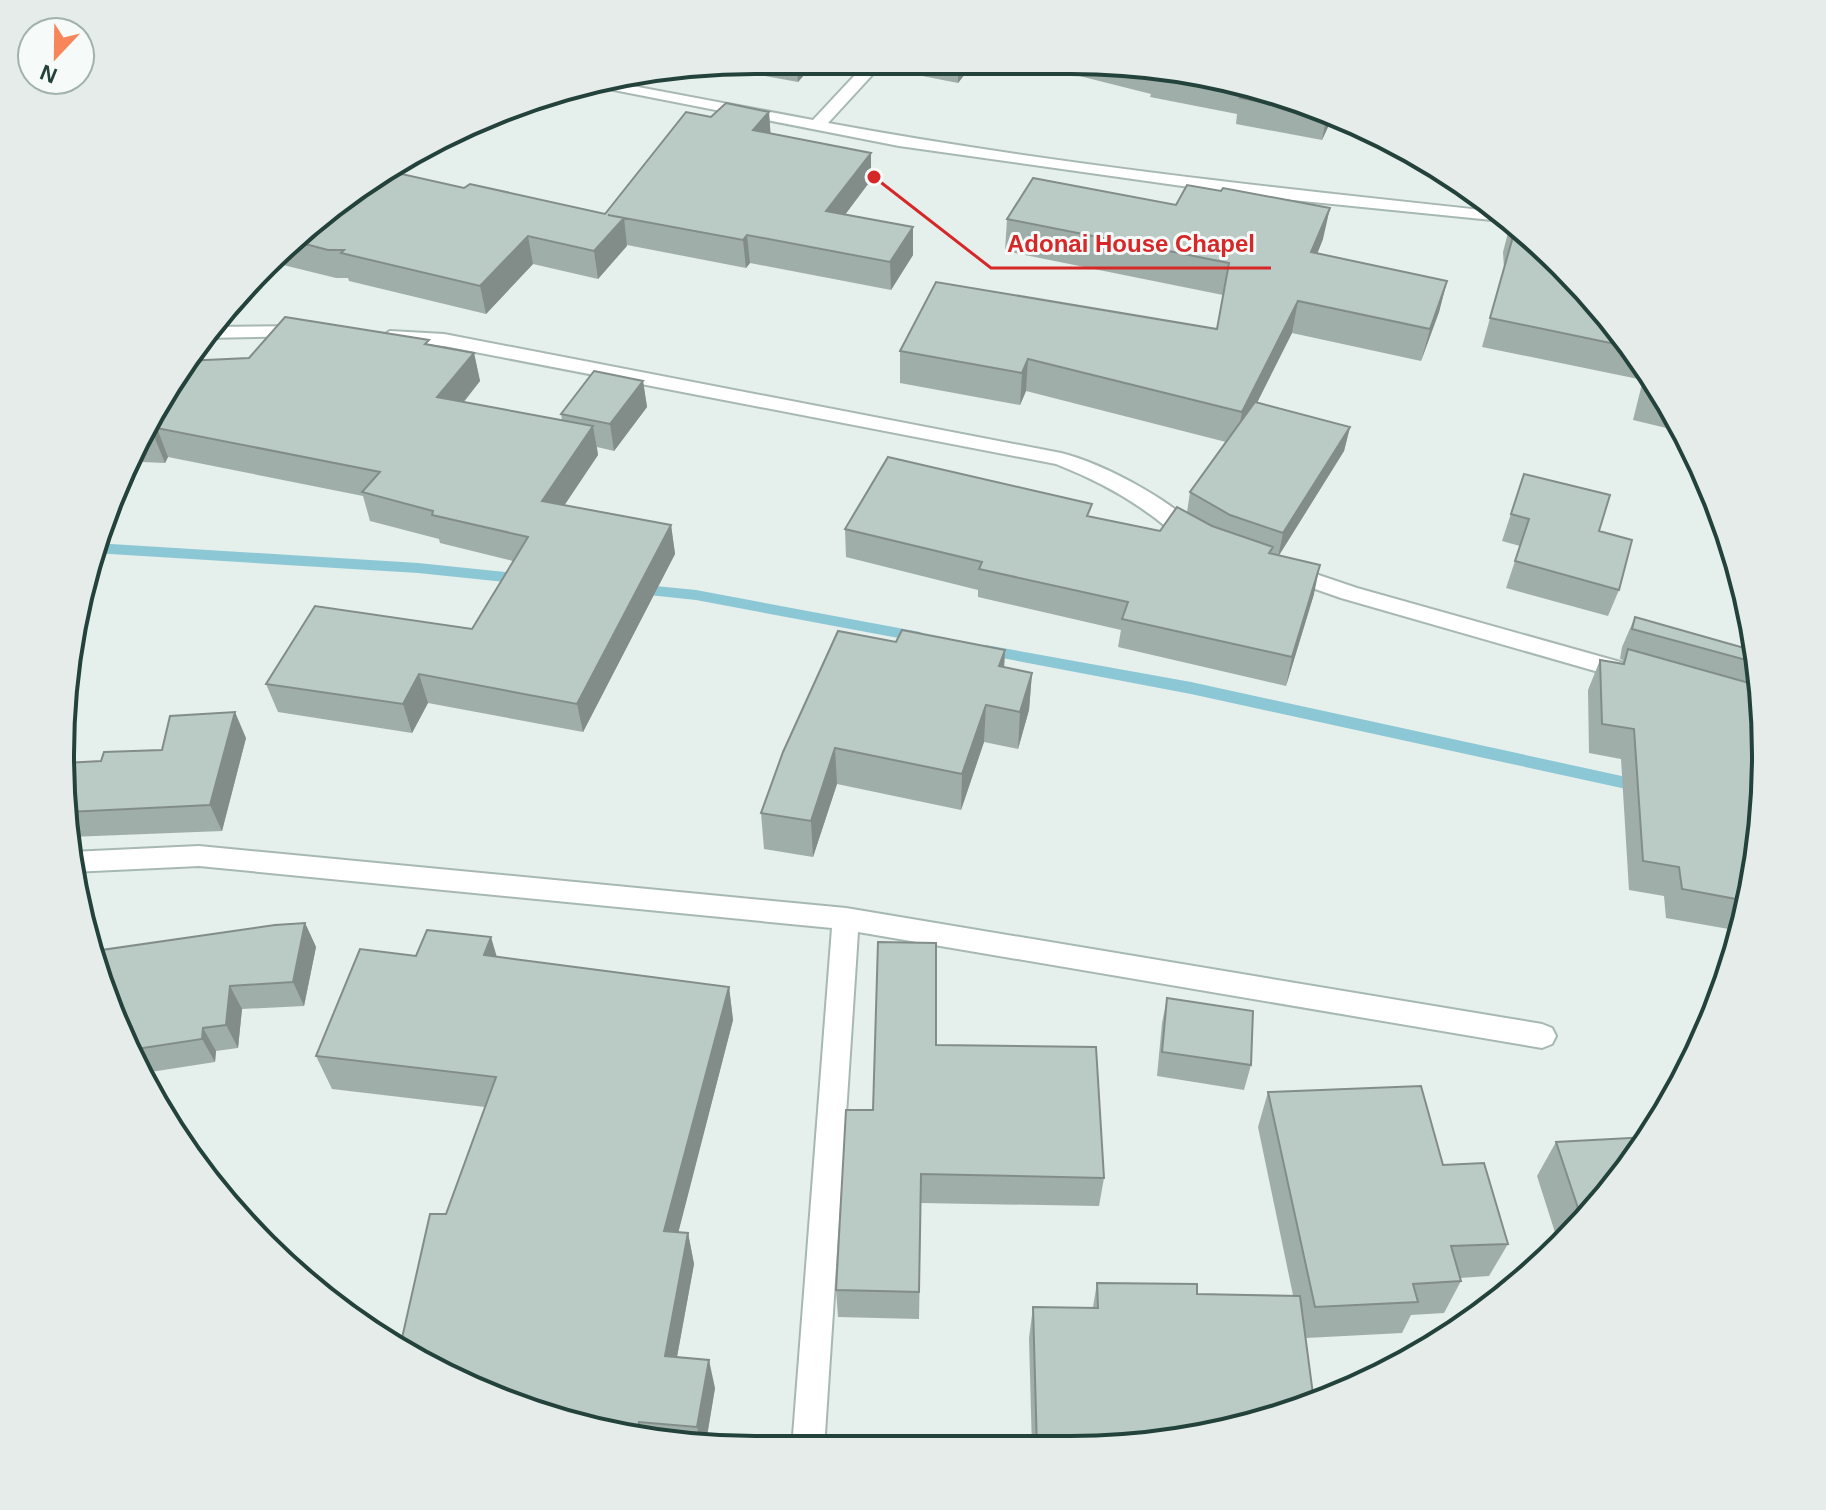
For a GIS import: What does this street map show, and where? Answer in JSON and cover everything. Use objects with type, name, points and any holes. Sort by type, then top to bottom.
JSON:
[{"type":"street","points":[[817,125],[865,74]]},
{"type":"street","points":[[618,88],[899,141],[1253,191],[1487,216]]},
{"type":"street","points":[[221,332],[270,330],[333,334]]},
{"type":"street","points":[[365,336],[444,340],[1061,459],[1103,475],[1154,505],[1195,539],[1217,547]]},
{"type":"street","points":[[1261,562],[1349,593],[1654,680]]},
{"type":"street","points":[[83,861],[199,856],[846,919],[1542,1036]]},
{"type":"street","points":[[809,1436],[846,919]]},
{"type":"building","points":[[726,103],[769,112],[753,130],[871,153],[826,211],[913,227],[890,262],[747,235],[743,240],[608,215],[624,218],[594,251],[528,236],[480,286],[341,253],[344,250],[328,250],[305,244],[340,215],[401,174],[464,188],[470,184],[605,214],[686,112],[711,117]]},
{"type":"building","points":[[1033,178],[1176,205],[1187,185],[1221,191],[1223,188],[1330,208],[1311,252],[1447,281],[1430,329],[1298,301],[1242,412],[1028,359],[1022,373],[900,351],[936,282],[1217,329],[1229,263],[1007,219]]},
{"type":"building","points":[[1512,236],[1553,273],[1614,344],[1490,318]]},
{"type":"building","points":[[285,317],[429,340],[425,344],[474,353],[437,397],[593,426],[542,501],[671,525],[577,704],[419,674],[403,704],[266,684],[315,606],[472,629],[528,537],[432,515],[433,511],[362,492],[380,472],[158,428],[201,360],[249,358]]},
{"type":"building","points":[[594,371],[643,381],[610,424],[561,414]]},
{"type":"building","points":[[1255,402],[1350,427],[1283,533],[1230,515],[1190,492]]},
{"type":"building","points":[[888,457],[1092,504],[1087,516],[1160,531],[1177,507],[1212,526],[1273,547],[1269,553],[1320,565],[1292,657],[1122,619],[1128,602],[979,569],[982,562],[845,529]]},
{"type":"building","points":[[1524,474],[1610,495],[1599,531],[1632,540],[1619,590],[1515,561],[1529,519],[1511,514]]},
{"type":"building","points":[[1635,617],[1743,648],[1745,660],[1632,629]]},
{"type":"building","points":[[902,630],[1005,650],[999,666],[1032,673],[1020,712],[986,705],[962,774],[835,748],[811,821],[761,813],[783,752],[838,631],[896,642]]},
{"type":"building","points":[[1628,649],[1748,683],[1751,800],[1736,899],[1682,889],[1679,867],[1643,861],[1634,729],[1602,724],[1600,660],[1624,664]]},
{"type":"building","points":[[235,712],[210,805],[76,812],[74,762],[101,761],[104,752],[162,750],[170,716]]},
{"type":"building","points":[[305,923],[293,982],[230,986],[226,1025],[203,1028],[202,1039],[141,1048],[103,950]]},
{"type":"building","points":[[427,930],[491,937],[484,955],[729,987],[664,1231],[688,1233],[665,1356],[709,1360],[697,1427],[622,1423],[536,1400],[454,1366],[402,1337],[430,1214],[446,1214],[496,1077],[316,1056],[360,949],[416,956]]},
{"type":"building","points":[[878,942],[936,943],[936,1045],[1096,1047],[1104,1178],[921,1174],[919,1292],[836,1290],[846,1110],[873,1110]]},
{"type":"building","points":[[1167,998],[1253,1011],[1251,1065],[1162,1052]]},
{"type":"building","points":[[1421,1086],[1443,1165],[1484,1163],[1508,1244],[1451,1246],[1461,1281],[1413,1284],[1418,1302],[1315,1307],[1268,1092]]},
{"type":"building","points":[[1634,1138],[1578,1209],[1556,1142]]},
{"type":"building","points":[[1097,1283],[1197,1284],[1197,1294],[1300,1296],[1313,1391],[1247,1413],[1204,1423],[1116,1435],[1037,1436],[1033,1307],[1098,1308]]},
{"type":"waterway","points":[[106,549],[418,568],[524,579]]},
{"type":"waterway","points":[[635,589],[696,595],[920,637]]},
{"type":"waterway","points":[[986,650],[1191,688],[1640,786]]},
{"type":"place","name":"Adonai House Chapel","points":[[874,177]]}]
